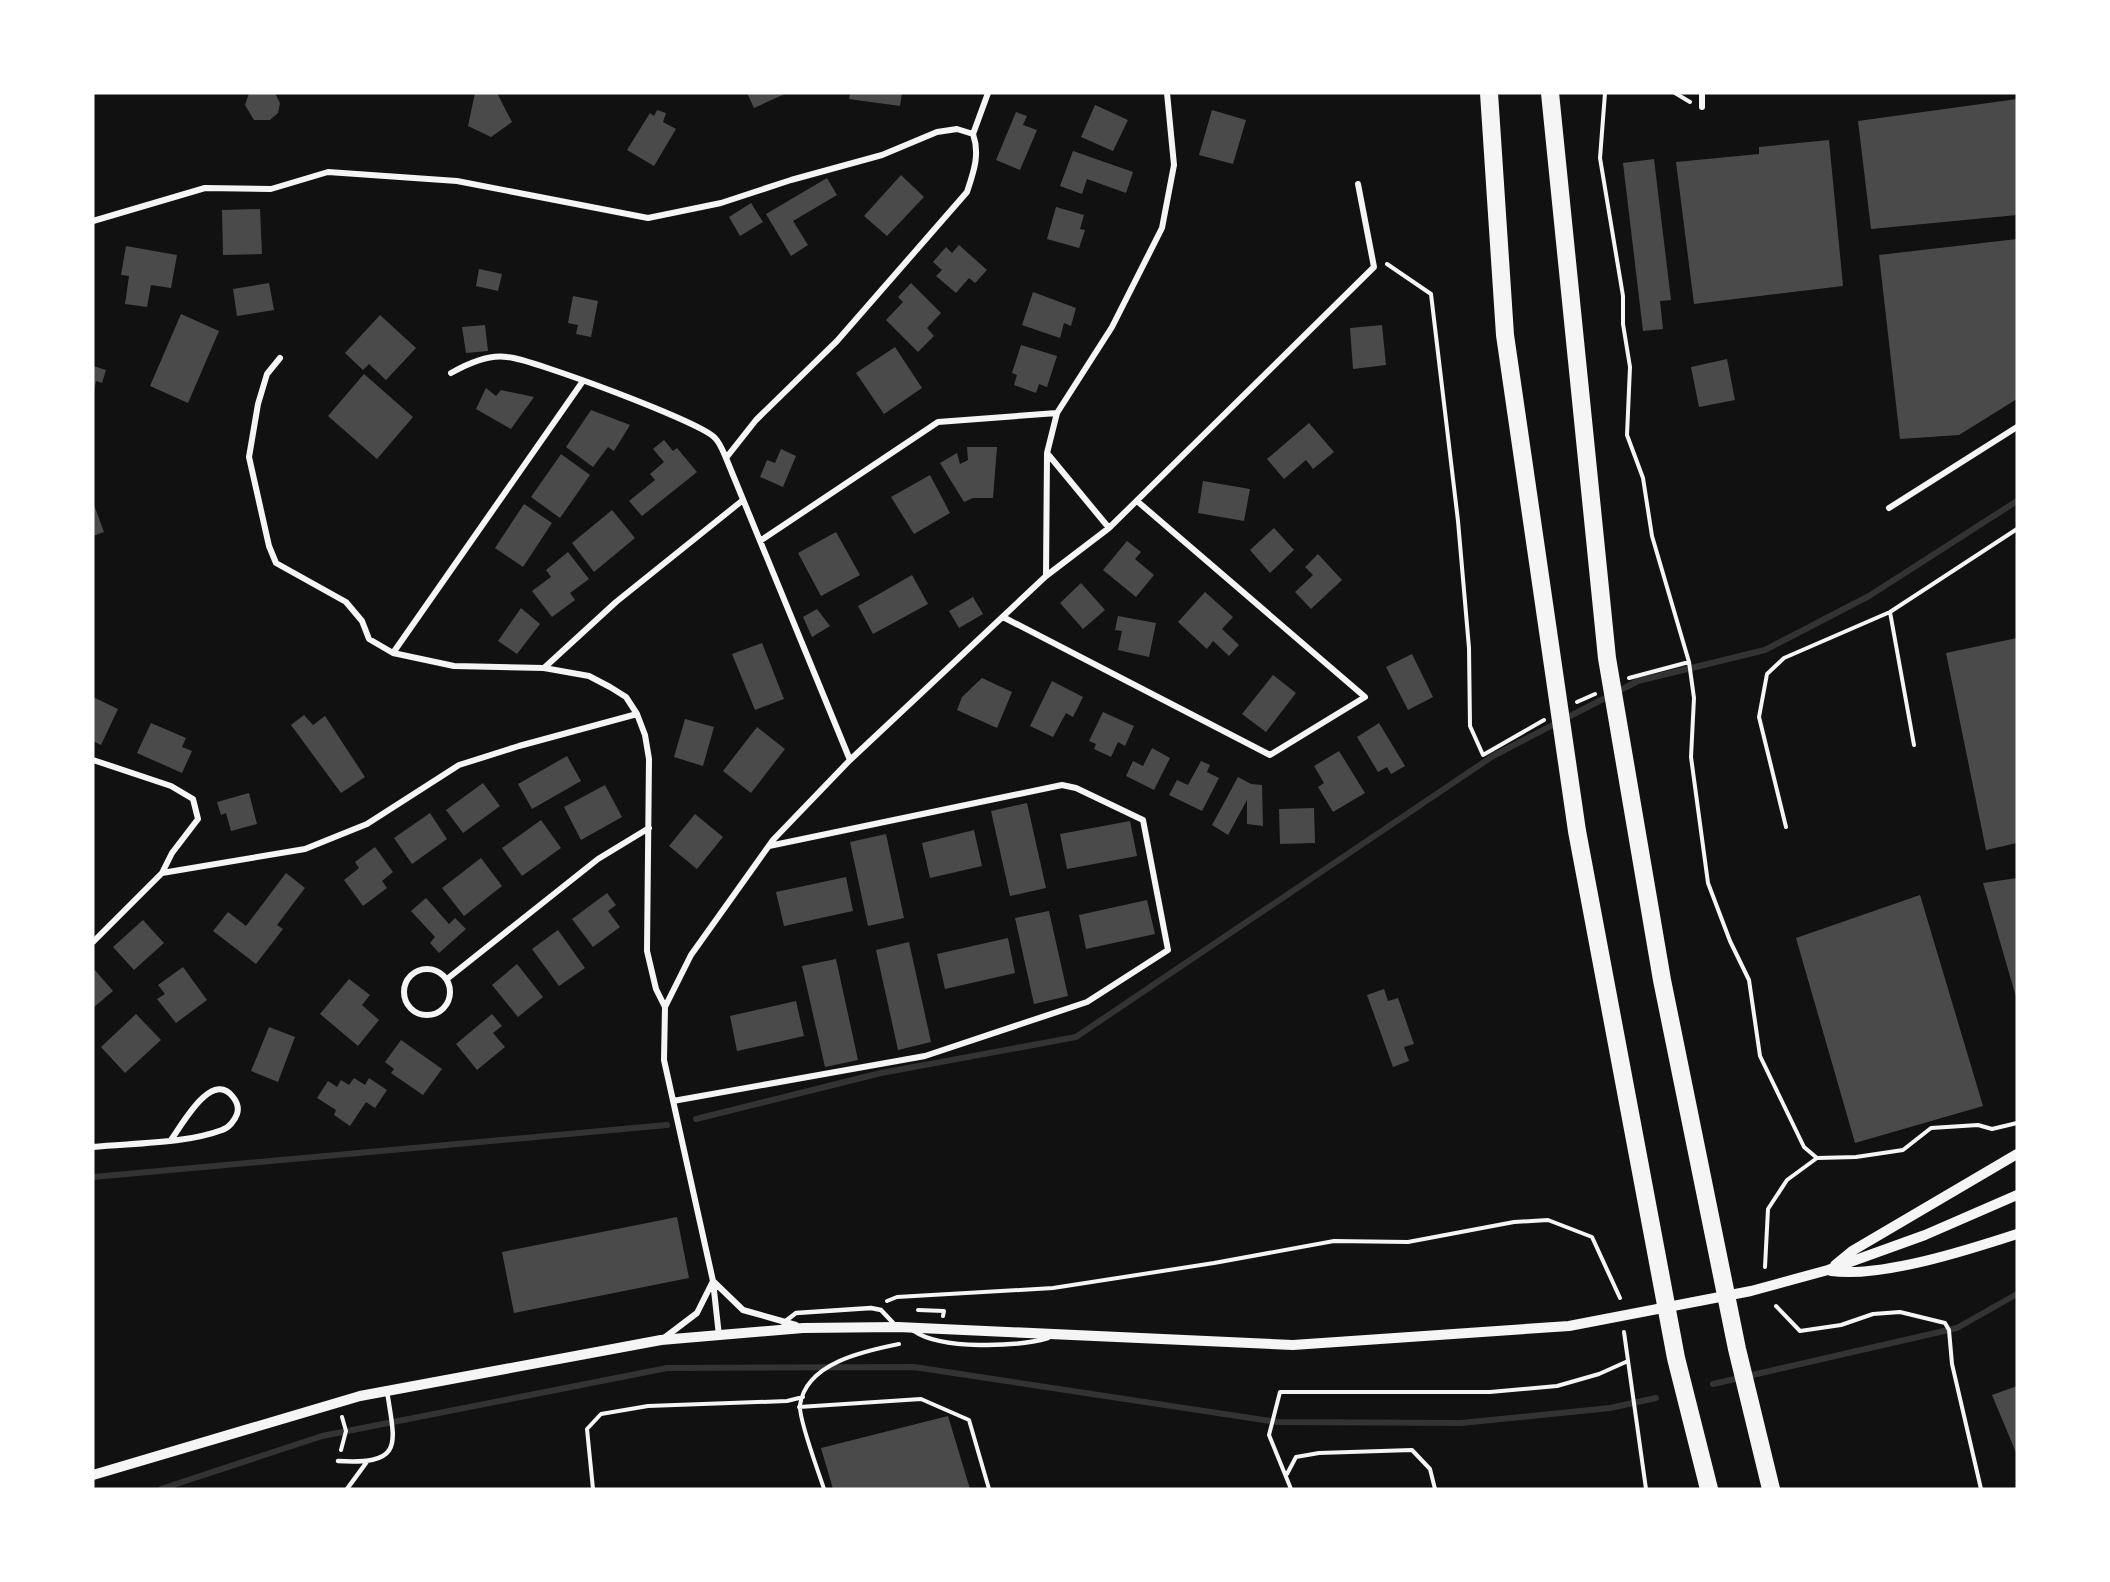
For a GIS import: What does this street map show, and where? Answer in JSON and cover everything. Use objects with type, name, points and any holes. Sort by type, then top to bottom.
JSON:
[{"type":"highway","points":[[1489,93],[1505,335],[1577,831],[1676,1358],[1709,1489]]},
{"type":"highway","points":[[1550,93],[1607,658],[1662,980],[1737,1349],[1771,1489]]},
{"type":"street","points":[[726,458],[756,420],[837,341],[967,192],[975,168],[977,147],[973,134],[988,93]]},
{"type":"street","points":[[1046,576],[1047,453],[1057,413],[1112,327],[1162,228],[1174,165],[1166,93]]},
{"type":"street","points":[[1702,93],[1702,107]]},
{"type":"street","points":[[93,221],[206,188],[271,189],[328,172],[457,181],[648,218],[721,203],[791,180],[882,155],[937,132],[957,129],[973,134]]},
{"type":"street","points":[[719,1336],[713,1281],[664,1060],[665,1007],[691,955],[769,846],[849,760],[1046,576],[1109,528],[1374,267],[1358,184]]},
{"type":"street","points":[[451,373],[471,362],[506,356],[583,381],[678,417],[715,437],[726,458],[849,760]]},
{"type":"street","points":[[280,358],[267,374],[258,404],[249,457],[269,546],[276,563],[346,602],[362,621],[369,639],[393,653],[454,666],[544,668],[589,676],[626,697],[637,714],[645,735],[649,759],[647,951],[656,989],[665,1007]]},
{"type":"street","points":[[393,653],[583,381]]},
{"type":"street","points":[[760,541],[938,422],[1057,413]]},
{"type":"street","points":[[1889,508],[2017,427]]},
{"type":"street","points":[[1047,453],[1109,528]]},
{"type":"street","points":[[544,668],[616,602],[743,500]]},
{"type":"street","points":[[1003,617],[1270,754],[1365,697],[1137,501]]},
{"type":"street","points":[[162,873],[305,849],[367,824],[459,765],[637,714]]},
{"type":"street","points":[[93,760],[171,786],[193,799],[198,819],[172,853],[162,873],[93,942]]},
{"type":"street","points":[[673,1101],[925,1056],[1087,1002],[1168,950],[1143,820],[1076,788],[1062,786],[769,846]]},
{"type":"street","points":[[447,979],[598,860],[649,828]]},
{"type":"street","points":[[432,969],[447,979],[450,997],[439,1012],[423,1014],[408,1004],[405,989],[414,973],[432,969]]},
{"type":"street","points":[[93,1147],[171,1140],[224,1130],[237,1116],[239,1107],[235,1098],[229,1092],[218,1089],[200,1099],[171,1140]]},
{"type":"street","points":[[1828,1270],[1852,1251],[2017,1154]]},
{"type":"street","points":[[93,1475],[339,1402],[387,1391],[661,1340],[719,1336],[781,1326],[904,1328],[1293,1345],[1569,1326],[1750,1291],[1828,1270],[1925,1235],[2017,1196]]},
{"type":"street","points":[[1828,1270],[1853,1274],[1960,1252],[2017,1234]]},
{"type":"street","points":[[713,1281],[743,1310],[781,1326]]},
{"type":"street","points":[[661,1340],[697,1312],[713,1281]]},
{"type":"lane","points":[[781,1326],[796,1312],[871,1308],[881,1311],[924,1339],[940,1343],[1024,1345],[1062,1334]]},
{"type":"lane","points":[[338,1461],[366,1463],[389,1453],[394,1446],[387,1391]]},
{"type":"lane","points":[[348,1489],[366,1463]]},
{"type":"path","points":[[1605,93],[1600,158],[1623,296],[1623,324],[1630,367],[1627,435],[1643,478],[1652,536],[1689,662],[1694,698],[1691,757],[1708,883],[1730,941],[1749,980],[1760,1056],[1804,1147],[1817,1158]]},
{"type":"path","points":[[1374,267],[1384,262],[1431,294],[1463,579],[1469,648],[1470,726],[1484,755],[1551,716]]},
{"type":"path","points":[[1786,827],[1759,717],[1767,674],[1784,658],[1890,612],[2017,529]]},
{"type":"path","points":[[1890,612],[1914,745]]},
{"type":"path","points":[[1621,681],[1689,662]]},
{"type":"path","points":[[1569,706],[1600,691]]},
{"type":"path","points":[[1765,1268],[1768,1209],[1787,1180],[1817,1158],[1903,1150],[1931,1128],[1978,1125],[1992,1129],[2017,1123]]},
{"type":"path","points":[[871,1308],[897,1297],[1053,1288],[1214,1263],[1334,1241],[1408,1242],[1514,1222],[1548,1220],[1592,1237],[1620,1298]]},
{"type":"path","points":[[1776,1306],[1800,1331],[1841,1325],[1873,1314],[1900,1312],[1945,1323],[1949,1330],[1952,1364],[1981,1489]]},
{"type":"path","points":[[1624,1332],[1646,1489]]},
{"type":"path","points":[[824,1489],[799,1407],[808,1381],[827,1368],[866,1350],[924,1339]]},
{"type":"path","points":[[1290,1489],[1269,1435],[1280,1392],[1490,1392],[1557,1386],[1599,1374],[1628,1361]]},
{"type":"path","points":[[593,1489],[586,1429],[601,1414],[648,1406],[787,1401],[802,1396]]},
{"type":"path","points":[[799,1407],[921,1399],[969,1420],[989,1489]]},
{"type":"path","points":[[338,1461],[346,1431],[339,1402]]},
{"type":"path","points":[[1286,1474],[1296,1457],[1320,1453],[1413,1450],[1430,1469],[1435,1489]]},
{"type":"building","points":[[249,93],[275,93],[280,103],[278,113],[270,120],[254,120],[245,105]]},
{"type":"building","points":[[475,93],[497,93],[512,122],[491,137],[468,126]]},
{"type":"building","points":[[747,93],[787,93],[754,108]]},
{"type":"building","points":[[850,93],[902,93],[900,106],[849,99]]},
{"type":"building","points":[[2017,99],[2017,215],[1871,229],[1858,121]]},
{"type":"building","points":[[1095,105],[1128,120],[1113,151],[1081,137]]},
{"type":"building","points":[[657,110],[666,113],[663,122],[676,129],[654,166],[627,150],[650,113],[654,116]]},
{"type":"building","points":[[1212,110],[1246,120],[1233,164],[1199,155]]},
{"type":"building","points":[[1016,112],[1027,116],[1023,125],[1037,130],[1020,170],[996,160]]},
{"type":"building","points":[[1829,140],[1843,286],[1694,304],[1676,162],[1759,154],[1759,147]]},
{"type":"building","points":[[1073,151],[1133,172],[1126,193],[1087,179],[1082,194],[1060,186]]},
{"type":"building","points":[[1654,159],[1671,300],[1660,301],[1663,329],[1643,331],[1623,163]]},
{"type":"building","points":[[901,175],[924,197],[887,236],[864,216]]},
{"type":"building","points":[[827,178],[837,195],[793,221],[808,245],[791,256],[766,214]]},
{"type":"building","points":[[751,203],[763,222],[740,236],[729,217]]},
{"type":"building","points":[[1056,207],[1084,215],[1080,229],[1085,230],[1079,248],[1047,239]]},
{"type":"building","points":[[260,209],[262,254],[223,255],[222,210]]},
{"type":"building","points":[[2017,239],[2017,399],[1959,435],[1900,439],[1879,255]]},
{"type":"building","points":[[959,245],[987,270],[975,283],[969,278],[956,293],[936,276],[942,270],[933,262],[946,247],[952,253]]},
{"type":"building","points":[[126,246],[177,255],[171,288],[151,285],[147,307],[125,304],[129,276],[121,275]]},
{"type":"building","points":[[479,269],[502,274],[498,291],[476,286]]},
{"type":"building","points":[[269,283],[274,310],[237,316],[233,289]]},
{"type":"building","points":[[911,283],[941,313],[927,328],[934,336],[918,352],[886,320],[903,302],[898,297]]},
{"type":"building","points":[[1033,292],[1076,308],[1071,326],[1064,323],[1060,338],[1022,325]]},
{"type":"building","points":[[573,296],[598,301],[591,337],[576,334],[578,325],[568,323]]},
{"type":"building","points":[[181,314],[219,331],[188,403],[150,386]]},
{"type":"building","points":[[380,315],[416,348],[386,380],[369,364],[363,370],[345,353]]},
{"type":"building","points":[[485,325],[488,351],[466,353],[462,327]]},
{"type":"building","points":[[1382,325],[1386,365],[1353,369],[1350,328]]},
{"type":"building","points":[[1021,345],[1057,356],[1047,387],[1039,384],[1036,393],[1014,385],[1017,375],[1012,373]]},
{"type":"building","points":[[895,347],[922,388],[884,414],[856,373]]},
{"type":"building","points":[[1727,359],[1735,400],[1699,407],[1691,367]]},
{"type":"building","points":[[93,366],[106,370],[102,383],[96,381],[94,391]]},
{"type":"building","points":[[364,374],[413,417],[377,459],[328,416]]},
{"type":"building","points":[[486,388],[496,396],[501,390],[534,397],[511,429],[476,409]]},
{"type":"building","points":[[591,410],[630,425],[614,451],[608,447],[593,467],[566,447]]},
{"type":"building","points":[[1309,423],[1334,452],[1313,469],[1306,460],[1284,479],[1267,459]]},
{"type":"building","points":[[664,440],[673,451],[677,448],[697,472],[642,516],[629,501],[655,480],[650,474],[664,462],[653,449]]},
{"type":"building","points":[[967,447],[997,447],[993,498],[973,498],[964,502],[940,463],[957,453],[960,464],[968,460]]},
{"type":"building","points":[[781,449],[796,456],[783,487],[760,477],[767,460],[775,463]]},
{"type":"building","points":[[561,454],[590,475],[560,518],[531,497]]},
{"type":"building","points":[[930,475],[950,513],[914,534],[891,497]]},
{"type":"building","points":[[1203,481],[1250,489],[1244,521],[1198,513]]},
{"type":"building","points":[[93,502],[104,532],[93,536]]},
{"type":"building","points":[[524,504],[552,523],[523,567],[495,548]]},
{"type":"building","points":[[612,510],[635,538],[594,572],[572,543]]},
{"type":"building","points":[[1274,528],[1294,550],[1270,573],[1250,550]]},
{"type":"building","points":[[836,532],[860,575],[821,596],[798,553]]},
{"type":"building","points":[[1127,541],[1141,552],[1135,559],[1154,575],[1136,597],[1103,570]]},
{"type":"building","points":[[568,552],[589,579],[570,593],[575,600],[552,617],[532,591],[551,577],[546,570]]},
{"type":"building","points":[[1318,554],[1342,580],[1311,609],[1295,592],[1313,575],[1305,567]]},
{"type":"building","points":[[912,575],[928,604],[873,634],[858,606]]},
{"type":"building","points":[[1081,583],[1105,610],[1083,629],[1060,603]]},
{"type":"building","points":[[1205,592],[1233,617],[1222,629],[1239,645],[1229,656],[1213,641],[1207,649],[1178,622]]},
{"type":"building","points":[[973,597],[983,614],[959,628],[949,611]]},
{"type":"building","points":[[521,608],[540,624],[517,654],[498,641]]},
{"type":"building","points":[[817,609],[830,626],[812,637],[803,617]]},
{"type":"building","points":[[1118,616],[1156,623],[1149,657],[1118,650],[1122,631],[1115,630]]},
{"type":"building","points":[[2017,638],[2017,843],[1986,850],[1946,653]]},
{"type":"building","points":[[762,643],[784,699],[755,710],[732,654]]},
{"type":"building","points":[[1412,654],[1433,697],[1408,710],[1386,667]]},
{"type":"building","points":[[1273,675],[1296,693],[1266,732],[1242,714]]},
{"type":"building","points":[[982,678],[1012,692],[997,728],[957,710],[962,697]]},
{"type":"building","points":[[1052,681],[1083,697],[1073,717],[1066,713],[1053,737],[1030,726]]},
{"type":"building","points":[[93,697],[118,709],[101,745],[93,741]]},
{"type":"building","points":[[1103,712],[1134,726],[1125,746],[1118,742],[1111,757],[1094,749],[1096,744],[1089,741]]},
{"type":"building","points":[[304,715],[313,725],[325,716],[365,777],[341,793],[291,725]]},
{"type":"building","points":[[685,719],[714,727],[703,766],[674,757]]},
{"type":"building","points":[[151,723],[186,738],[182,747],[192,751],[182,773],[137,753]]},
{"type":"building","points":[[1379,723],[1405,766],[1391,774],[1387,767],[1378,772],[1357,737]]},
{"type":"building","points":[[757,727],[785,749],[751,793],[723,771]]},
{"type":"building","points":[[1152,748],[1170,758],[1154,790],[1126,776],[1133,761],[1143,766]]},
{"type":"building","points":[[1339,751],[1365,793],[1333,812],[1318,787],[1324,783],[1314,766]]},
{"type":"building","points":[[567,756],[581,781],[532,809],[518,784]]},
{"type":"building","points":[[1201,761],[1210,765],[1207,772],[1219,778],[1202,811],[1169,795],[1177,780],[1188,785]]},
{"type":"building","points":[[1238,777],[1251,784],[1262,785],[1263,826],[1247,824],[1247,800],[1228,835],[1212,825]]},
{"type":"building","points":[[483,783],[500,806],[463,833],[446,810]]},
{"type":"building","points":[[605,785],[622,817],[581,840],[564,807]]},
{"type":"building","points":[[249,793],[257,824],[231,831],[226,813],[221,815],[217,802]]},
{"type":"building","points":[[1027,803],[1046,888],[1010,896],[991,811]]},
{"type":"building","points":[[1314,808],[1315,843],[1280,844],[1279,809]]},
{"type":"building","points":[[430,813],[447,839],[412,864],[394,838]]},
{"type":"building","points":[[695,814],[723,837],[697,869],[669,846]]},
{"type":"building","points":[[541,820],[561,848],[522,876],[502,848]]},
{"type":"building","points":[[1130,821],[1137,856],[1067,869],[1060,834]]},
{"type":"building","points":[[974,830],[982,866],[930,878],[922,843]]},
{"type":"building","points":[[886,834],[904,918],[868,926],[850,842]]},
{"type":"building","points":[[375,847],[393,872],[382,881],[387,888],[363,906],[344,880],[359,868],[355,862]]},
{"type":"building","points":[[481,858],[502,886],[464,916],[442,888]]},
{"type":"building","points":[[286,873],[305,888],[277,925],[283,929],[256,964],[213,931],[228,912],[246,926]]},
{"type":"building","points":[[846,877],[853,911],[784,926],[776,892]]},
{"type":"building","points":[[2017,878],[2017,997],[2016,997],[1983,883]]},
{"type":"building","points":[[607,893],[616,905],[608,911],[620,927],[593,947],[572,919]]},
{"type":"building","points":[[1920,895],[1983,1106],[1855,1143],[1796,938]]},
{"type":"building","points":[[426,898],[449,924],[455,918],[466,929],[439,953],[430,943],[435,937],[411,911]]},
{"type":"building","points":[[1147,900],[1155,934],[1086,949],[1079,915]]},
{"type":"building","points":[[1049,911],[1068,996],[1034,1004],[1015,918]]},
{"type":"building","points":[[143,920],[164,943],[134,970],[113,947]]},
{"type":"building","points":[[558,930],[585,968],[559,986],[532,949]]},
{"type":"building","points":[[1008,938],[1015,973],[945,989],[937,954]]},
{"type":"building","points":[[909,942],[931,1042],[898,1050],[876,950]]},
{"type":"building","points":[[836,959],[858,1060],[825,1067],[802,966]]},
{"type":"building","points":[[517,964],[543,997],[518,1017],[492,985]]},
{"type":"building","points":[[183,967],[207,1000],[176,1023],[157,999],[165,994],[158,985]]},
{"type":"building","points":[[93,968],[113,991],[93,1008]]},
{"type":"building","points":[[349,979],[370,995],[362,1005],[379,1020],[358,1046],[320,1014]]},
{"type":"building","points":[[1384,989],[1388,1001],[1398,998],[1414,1044],[1404,1047],[1409,1061],[1393,1067],[1367,995]]},
{"type":"building","points":[[796,1001],[804,1036],[737,1051],[730,1016]]},
{"type":"building","points":[[136,1014],[161,1040],[125,1073],[101,1047]]},
{"type":"building","points":[[492,1014],[502,1026],[493,1033],[505,1047],[477,1070],[456,1044]]},
{"type":"building","points":[[269,1027],[295,1037],[278,1082],[251,1071]]},
{"type":"building","points":[[401,1040],[442,1069],[423,1095],[391,1073],[394,1069],[385,1062]]},
{"type":"building","points":[[354,1078],[365,1085],[369,1078],[387,1090],[375,1108],[366,1102],[350,1126],[334,1115],[336,1110],[317,1098],[328,1081],[337,1087],[341,1080],[349,1085]]},
{"type":"building","points":[[677,1217],[689,1278],[514,1313],[502,1252]]},
{"type":"building","points":[[2017,1386],[2017,1455],[1992,1395]]},
{"type":"building","points":[[948,1416],[970,1489],[833,1489],[821,1448]]},
{"type":"waterway","points":[[696,1119],[881,1073],[1076,1037],[1493,756],[1638,681],[1765,650],[1869,596],[2017,501]]},
{"type":"waterway","points":[[93,1177],[667,1125]]},
{"type":"waterway","points":[[1713,1384],[1957,1328],[2017,1294]]},
{"type":"waterway","points":[[161,1489],[322,1436],[667,1368],[914,1367],[1277,1422],[1461,1423],[1610,1408],[1656,1398]]}]
